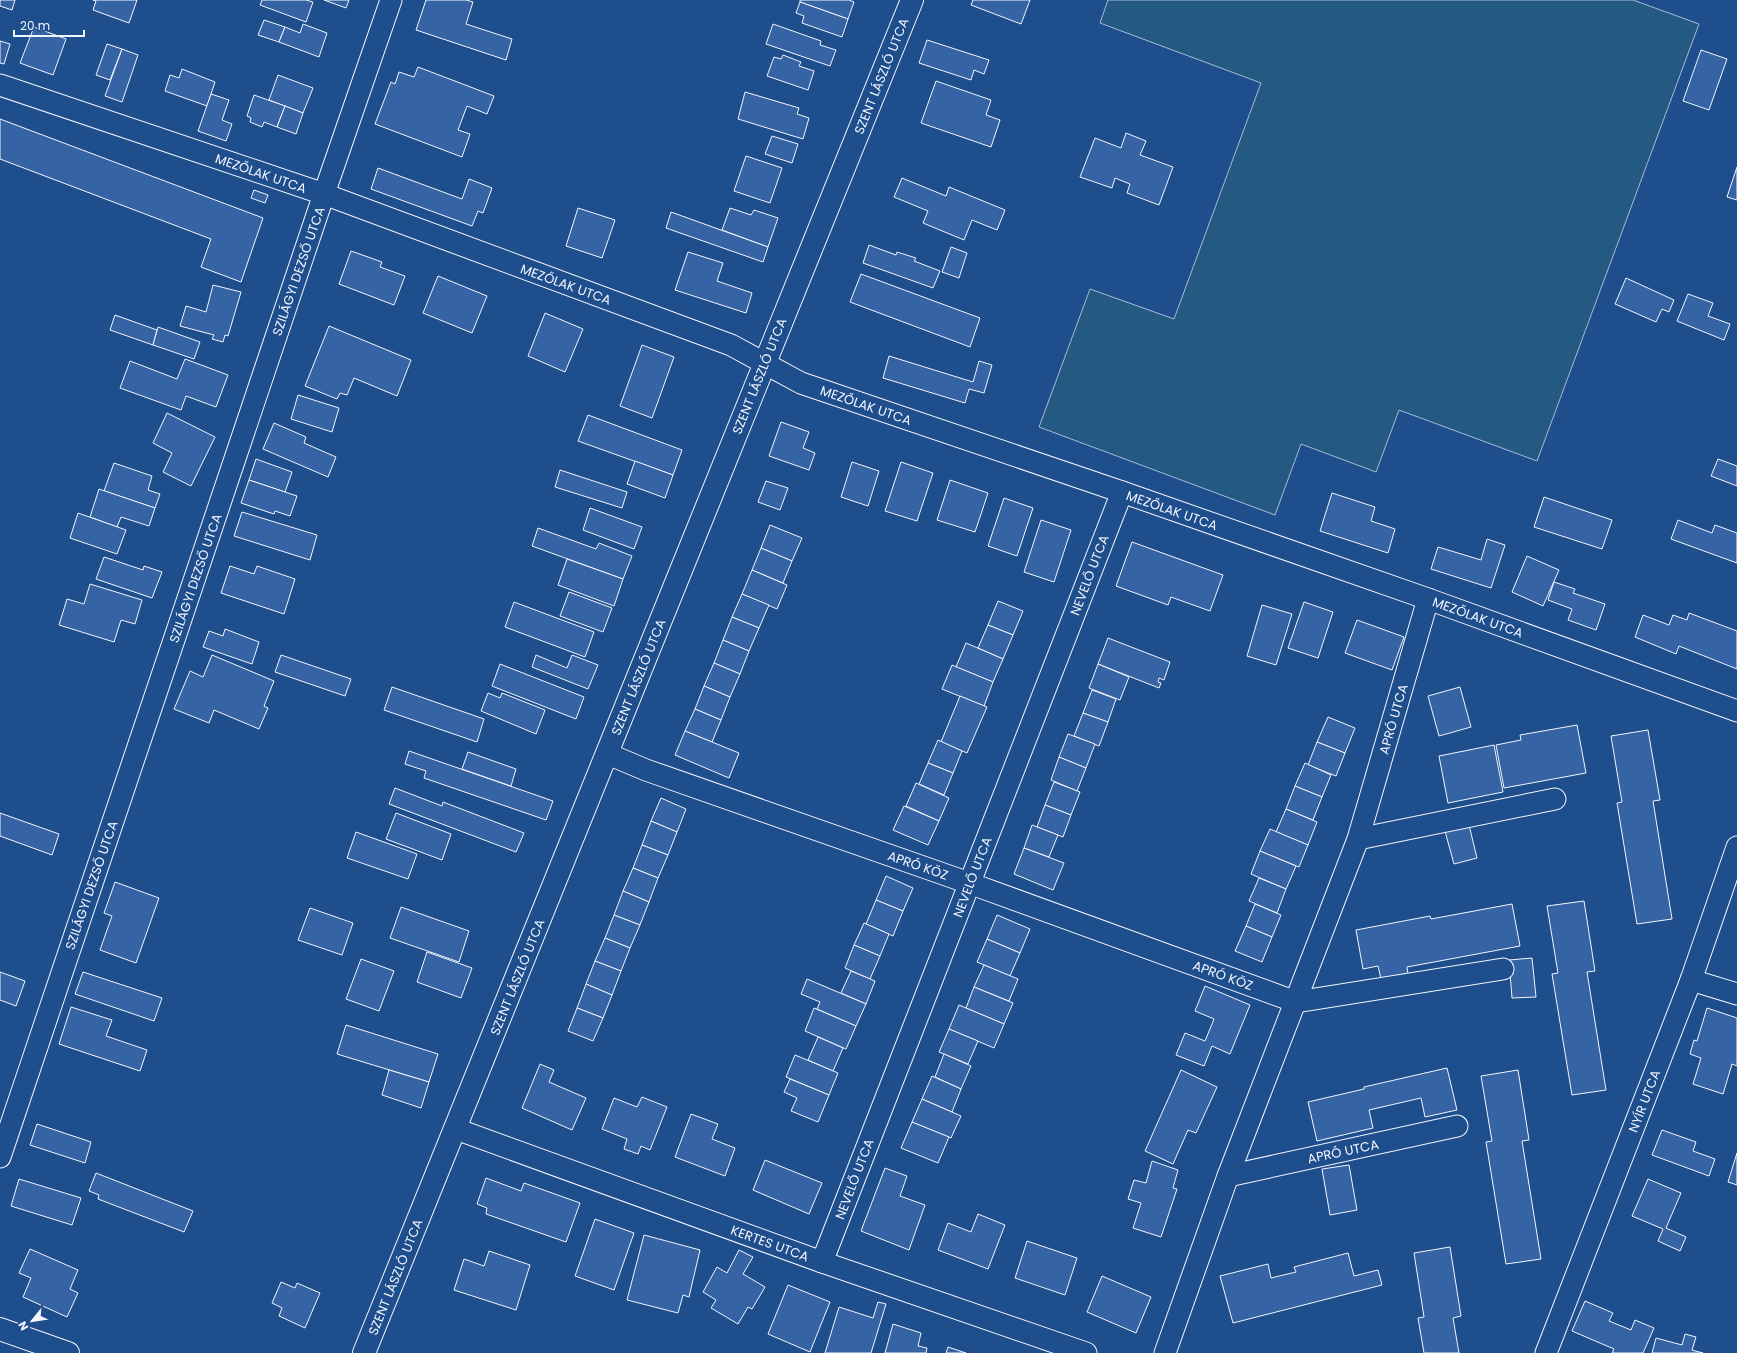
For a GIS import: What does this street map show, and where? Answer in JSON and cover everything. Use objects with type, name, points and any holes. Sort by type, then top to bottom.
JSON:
[{"type":"street","name":"SZILÁGYI DEZSŐ UTCA","points":[[0,1157],[324,194],[391,0]]},
{"type":"street","name":"SZENT LÁSZLÓ UTCA","points":[[364,1353],[608,754],[764,363],[912,0]]},
{"type":"street","name":"MEZŐLAK UTCA","points":[[0,85],[324,194],[731,345],[801,383],[1122,492],[1428,599],[1737,711]]},
{"type":"street","name":"NEVELŐ UTCA","points":[[822,1262],[1122,492]]},
{"type":"street","name":"APRÓ UTCA","points":[[1165,1353],[1228,1176],[1358,838],[1428,599]]},
{"type":"street","name":"APRÓ KÖZ","points":[[608,754],[654,772],[969,883],[1296,1002]]},
{"type":"street","points":[[1358,838],[1555,799]]},
{"type":"street","name":"NYÍR UTCA","points":[[1546,1353],[1691,980],[1737,847]]},
{"type":"street","points":[[1296,1002],[1503,968]]},
{"type":"street","points":[[1691,980],[1737,994]]},
{"type":"street","name":"APRÓ UTCA","points":[[1228,1176],[1457,1126]]},
{"type":"street","name":"KERTES UTCA","points":[[456,1129],[822,1262],[1086,1353]]},
{"type":"street","points":[[0,1329],[68,1353]]},
{"type":"shaded area","points":[[1108,0],[1633,0],[1699,24],[1537,461],[1399,410],[1376,472],[1301,444],[1275,515],[1039,427],[1090,289],[1174,319],[1261,83],[1100,23]]},
{"type":"building","points":[[0,0],[15,0],[12,10],[0,6]]},
{"type":"building","points":[[93,0],[137,0],[129,23],[93,10],[96,1]]},
{"type":"building","points":[[262,0],[306,0],[313,2],[306,22],[260,5]]},
{"type":"building","points":[[324,0],[349,0],[346,8]]},
{"type":"building","points":[[426,0],[466,0],[473,2],[466,24],[512,39],[506,60],[416,30]]},
{"type":"building","points":[[800,0],[849,0],[854,2],[848,19],[800,2]]},
{"type":"building","points":[[973,0],[1030,0],[1021,24],[971,5]]},
{"type":"building","points":[[800,2],[848,19],[842,37],[802,23],[804,16],[796,13]]},
{"type":"building","points":[[264,20],[285,27],[279,42],[258,35]]},
{"type":"building","points":[[303,24],[327,33],[319,57],[279,42],[285,27],[300,33]]},
{"type":"building","points":[[773,24],[821,41],[820,45],[836,50],[830,66],[766,44]]},
{"type":"building","points":[[34,27],[66,39],[53,75],[20,63]]},
{"type":"building","points":[[927,40],[989,60],[984,74],[974,70],[971,80],[919,63]]},
{"type":"building","points":[[0,41],[10,44],[4,64],[0,63]]},
{"type":"building","points":[[107,44],[122,49],[110,80],[96,75]]},
{"type":"building","points":[[122,49],[138,55],[122,102],[105,96]]},
{"type":"building","points":[[1701,50],[1727,59],[1709,110],[1683,101]]},
{"type":"building","points":[[783,55],[801,62],[799,66],[814,71],[808,90],[767,76],[774,57],[781,59]]},
{"type":"building","points":[[418,67],[494,96],[487,114],[467,106],[458,130],[470,134],[462,157],[375,124],[391,82],[395,84],[399,72],[414,77]]},
{"type":"building","points":[[182,69],[215,82],[207,106],[165,91],[170,75],[179,78]]},
{"type":"building","points":[[278,75],[313,88],[303,113],[269,100]]},
{"type":"building","points":[[936,81],[991,100],[986,115],[1000,120],[991,147],[921,123]]},
{"type":"building","points":[[745,92],[799,108],[797,114],[809,118],[803,139],[738,119]]},
{"type":"building","points":[[211,94],[229,100],[222,120],[232,124],[226,141],[198,131]]},
{"type":"building","points":[[254,95],[285,106],[277,127],[264,122],[262,127],[250,122],[251,118],[247,116]]},
{"type":"building","points":[[285,106],[303,113],[296,134],[277,127]]},
{"type":"building","points":[[0,119],[263,218],[241,282],[201,267],[211,239],[0,159]]},
{"type":"building","points":[[1126,133],[1146,141],[1140,155],[1173,167],[1159,205],[1127,193],[1130,184],[1115,178],[1112,188],[1080,177],[1095,138],[1121,148]]},
{"type":"building","points":[[772,136],[798,144],[792,163],[765,154]]},
{"type":"building","points":[[746,156],[782,168],[770,203],[734,191]]},
{"type":"building","points":[[1737,167],[1737,200],[1727,197]]},
{"type":"building","points":[[378,168],[462,199],[469,179],[492,188],[483,213],[478,211],[472,226],[371,189]]},
{"type":"building","points":[[902,178],[946,196],[949,187],[1005,210],[997,230],[972,220],[964,240],[923,223],[928,211],[894,197]]},
{"type":"building","points":[[254,190],[268,195],[265,203],[251,198]]},
{"type":"building","points":[[578,208],[615,220],[602,258],[566,246]]},
{"type":"building","points":[[730,208],[751,215],[754,210],[778,218],[768,247],[722,230]]},
{"type":"building","points":[[671,212],[768,247],[763,262],[666,228]]},
{"type":"building","points":[[869,245],[896,255],[897,252],[916,258],[914,261],[940,271],[933,288],[863,263]]},
{"type":"building","points":[[951,247],[967,253],[959,278],[942,272]]},
{"type":"building","points":[[351,251],[382,262],[380,267],[405,276],[394,305],[339,284]]},
{"type":"building","points":[[688,252],[723,263],[717,281],[752,293],[746,313],[675,290]]},
{"type":"building","points":[[861,274],[980,318],[970,347],[850,302]]},
{"type":"building","points":[[438,276],[487,296],[472,333],[423,313]]},
{"type":"building","points":[[1626,278],[1674,300],[1669,312],[1662,309],[1656,322],[1615,304]]},
{"type":"building","points":[[213,285],[241,292],[228,336],[225,335],[223,342],[212,339],[214,335],[180,326],[186,306],[206,312]]},
{"type":"building","points":[[1688,294],[1713,303],[1708,316],[1730,324],[1724,340],[1677,321]]},
{"type":"building","points":[[545,313],[583,329],[565,372],[528,356]]},
{"type":"building","points":[[115,315],[157,330],[153,345],[110,330]]},
{"type":"building","points":[[329,326],[411,360],[397,396],[354,378],[347,395],[340,393],[337,399],[305,386]]},
{"type":"building","points":[[158,327],[200,342],[194,359],[153,345]]},
{"type":"building","points":[[642,345],[674,357],[652,418],[620,406]]},
{"type":"building","points":[[889,356],[973,382],[979,361],[992,365],[984,393],[969,389],[965,403],[883,378]]},
{"type":"building","points":[[185,359],[228,375],[216,407],[186,396],[181,410],[120,388],[130,361],[177,379]]},
{"type":"building","points":[[298,395],[339,408],[332,432],[291,419]]},
{"type":"building","points":[[167,413],[215,437],[191,486],[163,472],[172,453],[153,443]]},
{"type":"building","points":[[588,415],[682,450],[673,475],[578,441]]},
{"type":"building","points":[[781,422],[809,432],[803,448],[815,453],[809,470],[769,456]]},
{"type":"building","points":[[274,423],[306,437],[304,443],[336,457],[328,477],[263,449]]},
{"type":"building","points":[[256,459],[292,472],[285,492],[249,480]]},
{"type":"building","points":[[1718,459],[1737,466],[1737,486],[1711,476]]},
{"type":"building","points":[[635,461],[673,475],[665,498],[627,484]]},
{"type":"building","points":[[852,462],[879,471],[868,506],[841,497]]},
{"type":"building","points":[[901,462],[933,473],[917,521],[885,511]]},
{"type":"building","points":[[114,463],[152,476],[148,490],[160,494],[155,508],[104,491]]},
{"type":"building","points":[[560,470],[627,492],[622,508],[555,487]]},
{"type":"building","points":[[249,480],[297,496],[290,516],[275,511],[274,514],[241,503]]},
{"type":"building","points":[[950,480],[988,493],[975,532],[937,520]]},
{"type":"building","points":[[766,481],[788,488],[780,510],[758,502]]},
{"type":"building","points":[[99,489],[155,508],[149,526],[121,517],[117,527],[90,517]]},
{"type":"building","points":[[1332,493],[1375,507],[1371,521],[1395,529],[1388,553],[1320,531]]},
{"type":"building","points":[[1544,497],[1612,520],[1602,549],[1534,527]]},
{"type":"building","points":[[1004,498],[1033,508],[1017,556],[988,546]]},
{"type":"building","points":[[590,508],[642,527],[634,549],[583,530]]},
{"type":"building","points":[[242,512],[317,535],[310,560],[234,536]]},
{"type":"building","points":[[78,513],[126,530],[117,554],[70,538]]},
{"type":"building","points":[[1041,520],[1071,530],[1054,582],[1024,572]]},
{"type":"building","points":[[1678,520],[1712,533],[1715,525],[1737,533],[1737,563],[1671,539]]},
{"type":"building","points":[[770,525],[802,538],[792,561],[761,548]]},
{"type":"building","points":[[538,528],[596,549],[599,543],[632,556],[623,579],[532,546]]},
{"type":"building","points":[[1487,539],[1505,545],[1491,588],[1431,569],[1438,547],[1481,560]]},
{"type":"building","points":[[1132,542],[1223,575],[1210,611],[1171,597],[1168,605],[1116,586]]},
{"type":"building","points":[[761,548],[792,561],[783,583],[752,570]]},
{"type":"building","points":[[1527,556],[1559,570],[1543,606],[1512,592]]},
{"type":"building","points":[[104,557],[143,570],[144,566],[162,572],[152,598],[96,579]]},
{"type":"building","points":[[567,559],[623,579],[614,606],[558,585]]},
{"type":"building","points":[[230,566],[254,574],[257,566],[295,579],[284,614],[221,593]]},
{"type":"building","points":[[752,570],[787,585],[777,609],[742,594]]},
{"type":"building","points":[[1554,582],[1575,589],[1573,593],[1605,604],[1596,630],[1568,620],[1572,609],[1548,600]]},
{"type":"building","points":[[90,584],[142,600],[135,624],[121,620],[114,642],[59,625],[67,599],[84,604]]},
{"type":"building","points":[[569,592],[612,608],[603,632],[560,616]]},
{"type":"building","points":[[742,594],[769,605],[759,628],[732,617]]},
{"type":"building","points":[[998,601],[1023,611],[1013,635],[988,625]]},
{"type":"building","points":[[514,602],[594,632],[585,657],[505,627]]},
{"type":"building","points":[[1304,602],[1333,612],[1318,658],[1288,648]]},
{"type":"building","points":[[1262,605],[1292,614],[1276,665],[1247,656]]},
{"type":"building","points":[[1689,613],[1737,631],[1737,669],[1679,646],[1676,654],[1635,637],[1643,615],[1669,625],[1673,615],[1687,620]]},
{"type":"building","points":[[732,617],[759,628],[749,651],[723,640]]},
{"type":"building","points":[[1357,620],[1404,637],[1392,670],[1345,653]]},
{"type":"building","points":[[988,625],[1013,635],[1003,659],[978,648]]},
{"type":"building","points":[[225,629],[259,642],[252,664],[203,647],[209,631],[223,636]]},
{"type":"building","points":[[1108,638],[1170,662],[1164,680],[1159,678],[1158,682],[1161,683],[1159,688],[1098,664]]},
{"type":"building","points":[[723,640],[749,651],[740,674],[714,663]]},
{"type":"building","points":[[966,643],[1003,659],[993,682],[956,667]]},
{"type":"building","points":[[212,655],[274,681],[264,706],[268,708],[259,729],[214,710],[209,723],[174,709],[190,671],[203,677]]},
{"type":"building","points":[[281,655],[351,679],[345,696],[275,672]]},
{"type":"building","points":[[536,655],[567,668],[572,655],[598,665],[588,689],[532,667]]},
{"type":"building","points":[[714,663],[740,674],[730,697],[704,686]]},
{"type":"building","points":[[500,664],[584,697],[576,719],[492,686]]},
{"type":"building","points":[[1098,664],[1129,677],[1120,700],[1089,688]]},
{"type":"building","points":[[952,665],[993,682],[984,706],[942,689]]},
{"type":"building","points":[[704,686],[730,697],[721,720],[695,709]]},
{"type":"building","points":[[392,687],[484,719],[477,742],[384,710]]},
{"type":"building","points":[[1460,687],[1471,727],[1439,736],[1428,696]]},
{"type":"building","points":[[1092,690],[1116,699],[1108,722],[1083,713]]},
{"type":"building","points":[[488,693],[500,698],[502,693],[545,710],[536,734],[481,711]]},
{"type":"building","points":[[960,696],[987,707],[967,753],[941,742]]},
{"type":"building","points":[[695,709],[721,720],[712,742],[685,731]]},
{"type":"building","points":[[1083,713],[1108,722],[1099,746],[1074,736]]},
{"type":"building","points":[[1328,717],[1355,728],[1345,753],[1317,742]]},
{"type":"building","points":[[1577,725],[1586,773],[1504,788],[1496,745],[1521,740],[1520,735]]},
{"type":"building","points":[[1648,730],[1660,800],[1653,801],[1672,919],[1637,924],[1617,803],[1622,802],[1611,736]]},
{"type":"building","points":[[685,731],[739,753],[729,778],[675,755]]},
{"type":"building","points":[[1068,734],[1095,744],[1086,768],[1059,757]]},
{"type":"building","points":[[938,740],[962,751],[953,773],[928,763]]},
{"type":"building","points":[[1317,742],[1345,753],[1336,776],[1308,765]]},
{"type":"building","points":[[1494,745],[1503,792],[1448,803],[1439,756]]},
{"type":"building","points":[[409,751],[553,801],[546,820],[424,778],[426,771],[405,764]]},
{"type":"building","points":[[468,752],[516,769],[511,786],[462,769]]},
{"type":"building","points":[[1059,757],[1086,768],[1077,791],[1051,780]]},
{"type":"building","points":[[928,763],[953,773],[944,795],[919,784]]},
{"type":"building","points":[[1305,763],[1331,775],[1322,797],[1295,786]]},
{"type":"building","points":[[1054,782],[1080,792],[1071,815],[1045,805]]},
{"type":"building","points":[[916,783],[949,798],[939,821],[906,806]]},
{"type":"building","points":[[1295,786],[1322,797],[1313,820],[1286,809]]},
{"type":"building","points":[[395,788],[442,806],[443,802],[524,833],[516,852],[389,804]]},
{"type":"building","points":[[661,798],[686,809],[677,832],[651,821]]},
{"type":"building","points":[[1045,805],[1071,815],[1063,837],[1037,827]]},
{"type":"building","points":[[904,806],[939,821],[928,845],[893,830]]},
{"type":"building","points":[[1286,809],[1317,822],[1308,845],[1276,832]]},
{"type":"building","points":[[0,813],[59,834],[52,855],[0,836]]},
{"type":"building","points":[[396,813],[451,834],[442,860],[386,839]]},
{"type":"building","points":[[651,821],[677,832],[668,855],[642,845]]},
{"type":"building","points":[[1032,825],[1058,835],[1049,857],[1024,848]]},
{"type":"building","points":[[1469,825],[1477,858],[1454,864],[1445,831]]},
{"type":"building","points":[[1270,829],[1308,845],[1299,867],[1260,851]]},
{"type":"building","points":[[356,832],[417,854],[408,879],[347,858]]},
{"type":"building","points":[[642,845],[668,855],[658,878],[633,868]]},
{"type":"building","points":[[1024,848],[1064,863],[1053,890],[1014,874]]},
{"type":"building","points":[[1260,851],[1296,866],[1286,889],[1251,874]]},
{"type":"building","points":[[633,868],[658,878],[649,902],[623,891]]},
{"type":"building","points":[[886,876],[913,888],[903,911],[876,900]]},
{"type":"building","points":[[1259,878],[1286,889],[1277,913],[1249,901]]},
{"type":"building","points":[[115,882],[159,898],[136,963],[100,950],[112,916],[104,913]]},
{"type":"building","points":[[623,891],[649,902],[640,925],[614,915]]},
{"type":"building","points":[[876,900],[903,911],[893,936],[866,924]]},
{"type":"building","points":[[1584,901],[1595,971],[1587,972],[1606,1090],[1572,1095],[1552,974],[1558,973],[1547,906]]},
{"type":"building","points":[[1255,904],[1281,915],[1272,937],[1246,926]]},
{"type":"building","points":[[1512,904],[1520,946],[1407,967],[1408,974],[1381,979],[1378,966],[1363,969],[1356,930],[1430,916],[1431,919]]},
{"type":"building","points":[[401,907],[469,931],[459,962],[390,938]]},
{"type":"building","points":[[310,908],[353,923],[342,955],[298,940]]},
{"type":"building","points":[[614,915],[640,925],[630,948],[605,938]]},
{"type":"building","points":[[997,915],[1030,929],[1020,953],[987,939]]},
{"type":"building","points":[[864,923],[889,934],[880,956],[854,945]]},
{"type":"building","points":[[1246,926],[1272,937],[1262,962],[1235,951]]},
{"type":"building","points":[[605,938],[630,948],[621,971],[595,961]]},
{"type":"building","points":[[987,939],[1020,953],[1010,976],[977,962]]},
{"type":"building","points":[[854,945],[880,956],[870,979],[845,968]]},
{"type":"building","points":[[427,952],[472,968],[461,998],[417,982]]},
{"type":"building","points":[[1532,958],[1536,997],[1512,998],[1509,960]]},
{"type":"building","points":[[361,959],[394,971],[379,1011],[346,999]]},
{"type":"building","points":[[595,961],[621,971],[612,995],[586,984]]},
{"type":"building","points":[[984,965],[1018,979],[1009,1001],[974,987]]},
{"type":"building","points":[[851,971],[875,981],[866,1004],[841,993]]},
{"type":"building","points":[[0,972],[25,981],[16,1006],[0,1000]]},
{"type":"building","points":[[83,972],[162,998],[154,1021],[75,994]]},
{"type":"building","points":[[807,979],[866,1004],[856,1026],[817,1009],[820,1002],[801,994]]},
{"type":"building","points":[[586,984],[612,995],[603,1018],[577,1008]]},
{"type":"building","points":[[1205,986],[1250,1005],[1230,1054],[1212,1046],[1204,1066],[1176,1055],[1185,1033],[1205,1041],[1214,1019],[1195,1011]]},
{"type":"building","points":[[974,987],[1013,1003],[1004,1024],[966,1008]]},
{"type":"building","points":[[959,1005],[1004,1024],[994,1048],[949,1029]]},
{"type":"building","points":[[71,1007],[112,1020],[106,1036],[147,1050],[140,1071],[59,1044]]},
{"type":"building","points":[[577,1008],[603,1018],[593,1041],[568,1031]]},
{"type":"building","points":[[814,1008],[856,1026],[846,1049],[805,1031]]},
{"type":"building","points":[[1707,1008],[1737,1018],[1737,1066],[1732,1064],[1723,1094],[1693,1084],[1701,1058],[1690,1054],[1694,1040],[1697,1041]]},
{"type":"building","points":[[346,1025],[438,1054],[429,1082],[337,1054]]},
{"type":"building","points":[[949,1029],[978,1041],[968,1064],[939,1052]]},
{"type":"building","points":[[818,1037],[843,1048],[833,1071],[808,1060]]},
{"type":"building","points":[[944,1054],[971,1066],[961,1089],[935,1077]]},
{"type":"building","points":[[795,1055],[838,1073],[829,1095],[786,1077]]},
{"type":"building","points":[[540,1064],[554,1070],[549,1082],[586,1098],[572,1130],[522,1108]]},
{"type":"building","points":[[1447,1068],[1457,1110],[1425,1117],[1421,1098],[1369,1110],[1373,1128],[1317,1141],[1308,1102],[1364,1089],[1364,1087]]},
{"type":"building","points":[[389,1070],[429,1082],[421,1108],[382,1095]]},
{"type":"building","points":[[1181,1070],[1217,1087],[1196,1133],[1188,1130],[1173,1164],[1145,1151]]},
{"type":"building","points":[[1518,1070],[1529,1140],[1522,1141],[1541,1259],[1506,1264],[1486,1142],[1492,1141],[1481,1076]]},
{"type":"building","points":[[932,1076],[961,1089],[952,1112],[922,1099]]},
{"type":"building","points":[[790,1079],[829,1095],[818,1122],[791,1111],[797,1098],[784,1092]]},
{"type":"building","points":[[642,1097],[667,1107],[650,1150],[641,1146],[638,1154],[624,1149],[627,1139],[602,1129],[614,1098],[637,1107]]},
{"type":"building","points":[[922,1099],[961,1116],[951,1138],[912,1122]]},
{"type":"building","points":[[691,1114],[718,1124],[712,1139],[735,1148],[725,1176],[675,1157]]},
{"type":"building","points":[[912,1122],[949,1137],[938,1163],[901,1148]]},
{"type":"building","points":[[37,1124],[91,1142],[85,1163],[30,1145]]},
{"type":"building","points":[[1662,1130],[1696,1142],[1693,1151],[1715,1159],[1709,1176],[1652,1155]]},
{"type":"building","points":[[1737,1153],[1737,1185],[1728,1182]]},
{"type":"building","points":[[765,1160],[822,1183],[809,1214],[753,1190]]},
{"type":"building","points":[[1152,1161],[1178,1170],[1173,1188],[1177,1189],[1161,1237],[1133,1228],[1141,1203],[1128,1199],[1134,1180],[1146,1183]]},
{"type":"building","points":[[1349,1165],[1357,1210],[1330,1215],[1322,1169]]},
{"type":"building","points":[[885,1168],[907,1176],[900,1196],[925,1205],[909,1250],[861,1231]]},
{"type":"building","points":[[96,1173],[193,1211],[184,1232],[98,1199],[99,1195],[89,1191]]},
{"type":"building","points":[[486,1178],[521,1191],[524,1183],[580,1203],[566,1242],[486,1214],[487,1208],[477,1204]]},
{"type":"building","points":[[19,1179],[81,1198],[72,1225],[11,1206]]},
{"type":"building","points":[[1648,1179],[1681,1193],[1666,1228],[1686,1237],[1680,1251],[1658,1241],[1663,1229],[1632,1216]]},
{"type":"building","points":[[978,1214],[1005,1225],[988,1269],[938,1250],[948,1223],[971,1232]]},
{"type":"building","points":[[595,1219],[634,1233],[614,1290],[575,1276]]},
{"type":"building","points":[[644,1235],[700,1250],[689,1297],[683,1295],[678,1313],[627,1300]]},
{"type":"building","points":[[1027,1241],[1077,1258],[1065,1295],[1015,1278]]},
{"type":"building","points":[[1450,1247],[1461,1316],[1453,1318],[1459,1353],[1424,1353],[1418,1318],[1424,1317],[1414,1253]]},
{"type":"building","points":[[30,1249],[78,1270],[70,1289],[78,1293],[67,1317],[23,1297],[31,1278],[19,1273]]},
{"type":"building","points":[[739,1250],[753,1257],[743,1274],[765,1287],[752,1309],[748,1307],[738,1324],[711,1308],[716,1300],[703,1292],[717,1267],[727,1273]]},
{"type":"building","points":[[489,1251],[530,1265],[516,1310],[454,1290],[464,1259],[484,1266]]},
{"type":"building","points":[[1348,1253],[1354,1276],[1378,1270],[1382,1285],[1233,1323],[1220,1276],[1268,1264],[1271,1278],[1296,1272],[1294,1267]]},
{"type":"building","points":[[1102,1276],[1151,1297],[1136,1333],[1087,1312]]},
{"type":"building","points":[[281,1282],[295,1288],[297,1283],[320,1293],[305,1328],[279,1316],[282,1308],[272,1303]]},
{"type":"building","points":[[788,1285],[830,1302],[810,1352],[768,1334]]},
{"type":"building","points":[[1585,1301],[1613,1313],[1609,1321],[1631,1330],[1635,1320],[1654,1328],[1643,1353],[1612,1353],[1614,1349],[1572,1331]]},
{"type":"building","points":[[878,1302],[886,1304],[871,1353],[825,1353],[839,1307],[873,1318]]},
{"type":"building","points":[[893,1324],[921,1333],[918,1346],[927,1348],[926,1353],[885,1353]]},
{"type":"building","points":[[1685,1334],[1696,1337],[1692,1350],[1703,1353],[1652,1353],[1656,1338],[1682,1345]]},
{"type":"building","points":[[948,1347],[966,1353],[946,1353]]}]
